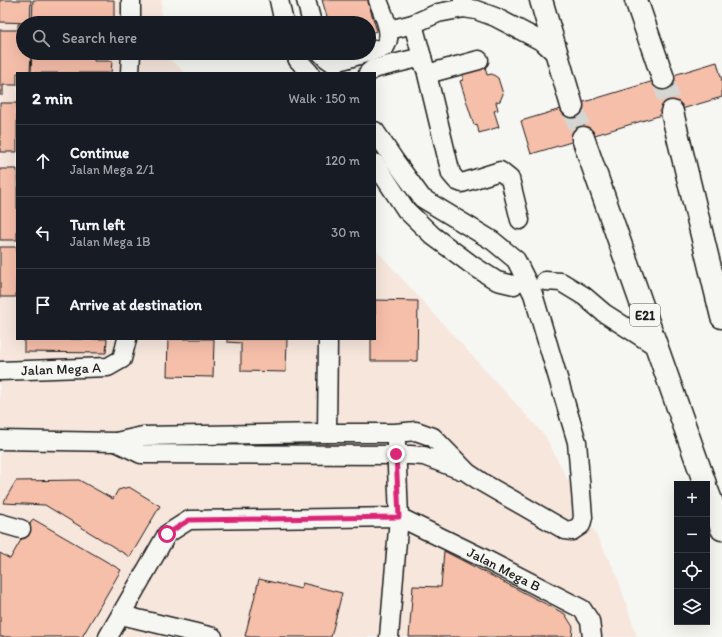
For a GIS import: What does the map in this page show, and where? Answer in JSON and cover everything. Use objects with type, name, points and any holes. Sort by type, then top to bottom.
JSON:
[{"type":"highway","points":[[541,0],[572,106]]},
{"type":"highway","points":[[636,0],[663,78]]},
{"type":"highway","points":[[672,112],[722,317]]},
{"type":"highway","name":"E21","points":[[583,138],[704,481]]},
{"type":"highway","points":[[710,498],[722,530]]},
{"type":"street","points":[[131,16],[132,0]]},
{"type":"street","points":[[279,0],[282,16]]},
{"type":"street","points":[[306,0],[310,16]]},
{"type":"street","points":[[376,50],[385,47],[389,42],[389,30],[378,0]]},
{"type":"street","points":[[389,30],[413,24],[437,7],[464,4],[495,17],[543,42],[557,56]]},
{"type":"street","points":[[413,24],[427,74],[451,174],[457,181],[462,183],[500,171],[505,174],[510,179],[520,220]]},
{"type":"street","points":[[369,72],[373,69],[422,57]]},
{"type":"street","points":[[130,72],[131,60]]},
{"type":"street","points":[[298,60],[309,72]]},
{"type":"street","points":[[329,60],[334,63],[344,60]]},
{"type":"street","points":[[427,74],[479,60]]},
{"type":"street","points":[[0,440],[116,442],[143,436],[395,433],[416,431],[433,437],[468,473],[483,483],[565,530],[572,531],[581,525],[584,516],[577,442],[533,294],[516,260],[493,241],[422,198],[376,132]]},
{"type":"street","points":[[376,165],[406,210],[434,236],[472,265],[497,281],[514,285]]},
{"type":"street","points":[[544,282],[561,282],[584,296],[604,313],[657,347]]},
{"type":"street","name":"Jalan Mega A","points":[[0,371],[108,367],[122,359],[126,340]]},
{"type":"street","points":[[327,433],[328,340]]},
{"type":"street","points":[[389,637],[399,517],[395,433]]},
{"type":"street","points":[[116,442],[141,454],[396,454],[424,456],[468,473]]},
{"type":"street","points":[[108,637],[167,534],[189,520],[399,517]]},
{"type":"street","name":"Jalan Mega B","points":[[399,517],[482,556],[582,609],[590,621],[592,637]]},
{"type":"street","points":[[0,523],[21,528]]},
{"type":"street","points":[[121,615],[213,637]]},
{"type":"shaded area","points":[[0,0],[162,0],[161,16],[16,16],[16,60],[171,60],[184,72],[16,72],[16,340],[376,340],[376,250],[545,436],[616,573],[637,637],[0,637]]},
{"type":"building","points":[[0,0],[31,0],[30,16],[16,16],[16,23],[0,22]]},
{"type":"building","points":[[33,0],[114,0],[114,16],[32,16]]},
{"type":"building","points":[[322,0],[374,0],[368,2],[372,16],[327,16]]},
{"type":"building","points":[[0,30],[16,30],[16,60],[31,60],[30,72],[16,72],[16,85],[3,85],[3,95],[0,95]]},
{"type":"building","points":[[32,60],[112,61],[111,72],[31,72]]},
{"type":"building","points":[[717,62],[722,81],[722,97],[531,154],[521,121]]},
{"type":"building","points":[[485,67],[487,75],[492,74],[498,78],[503,94],[500,101],[496,102],[498,110],[494,111],[499,127],[479,133],[477,124],[474,125],[460,81],[463,80],[462,74]]},
{"type":"building","points":[[0,103],[16,103],[16,152],[0,152]]},
{"type":"building","points":[[0,169],[16,169],[16,240],[0,240]]},
{"type":"building","points":[[0,247],[16,247],[16,297],[0,297]]},
{"type":"building","points":[[376,300],[418,301],[417,361],[371,361],[371,340],[376,340]]},
{"type":"building","points":[[24,340],[107,340],[106,353],[24,352]]},
{"type":"building","points":[[168,340],[214,340],[213,377],[167,376]]},
{"type":"building","points":[[227,340],[287,340],[286,372],[241,371],[241,343],[227,342]]},
{"type":"building","points":[[79,480],[113,499],[118,490],[129,487],[160,506],[130,557],[45,505],[3,503],[16,481]]},
{"type":"building","points":[[33,519],[121,570],[82,637],[0,637],[0,553],[10,559]]},
{"type":"building","points":[[444,551],[565,614],[573,627],[572,637],[409,637],[413,586],[441,587]]},
{"type":"building","points":[[259,579],[301,589],[302,583],[342,593],[331,637],[245,636]]},
{"type":"tunnel","points":[[663,78],[672,112]]},
{"type":"tunnel","points":[[572,106],[583,138]]},
{"type":"route","points":[[167,534],[189,520],[285,520],[399,517],[396,454]]}]
